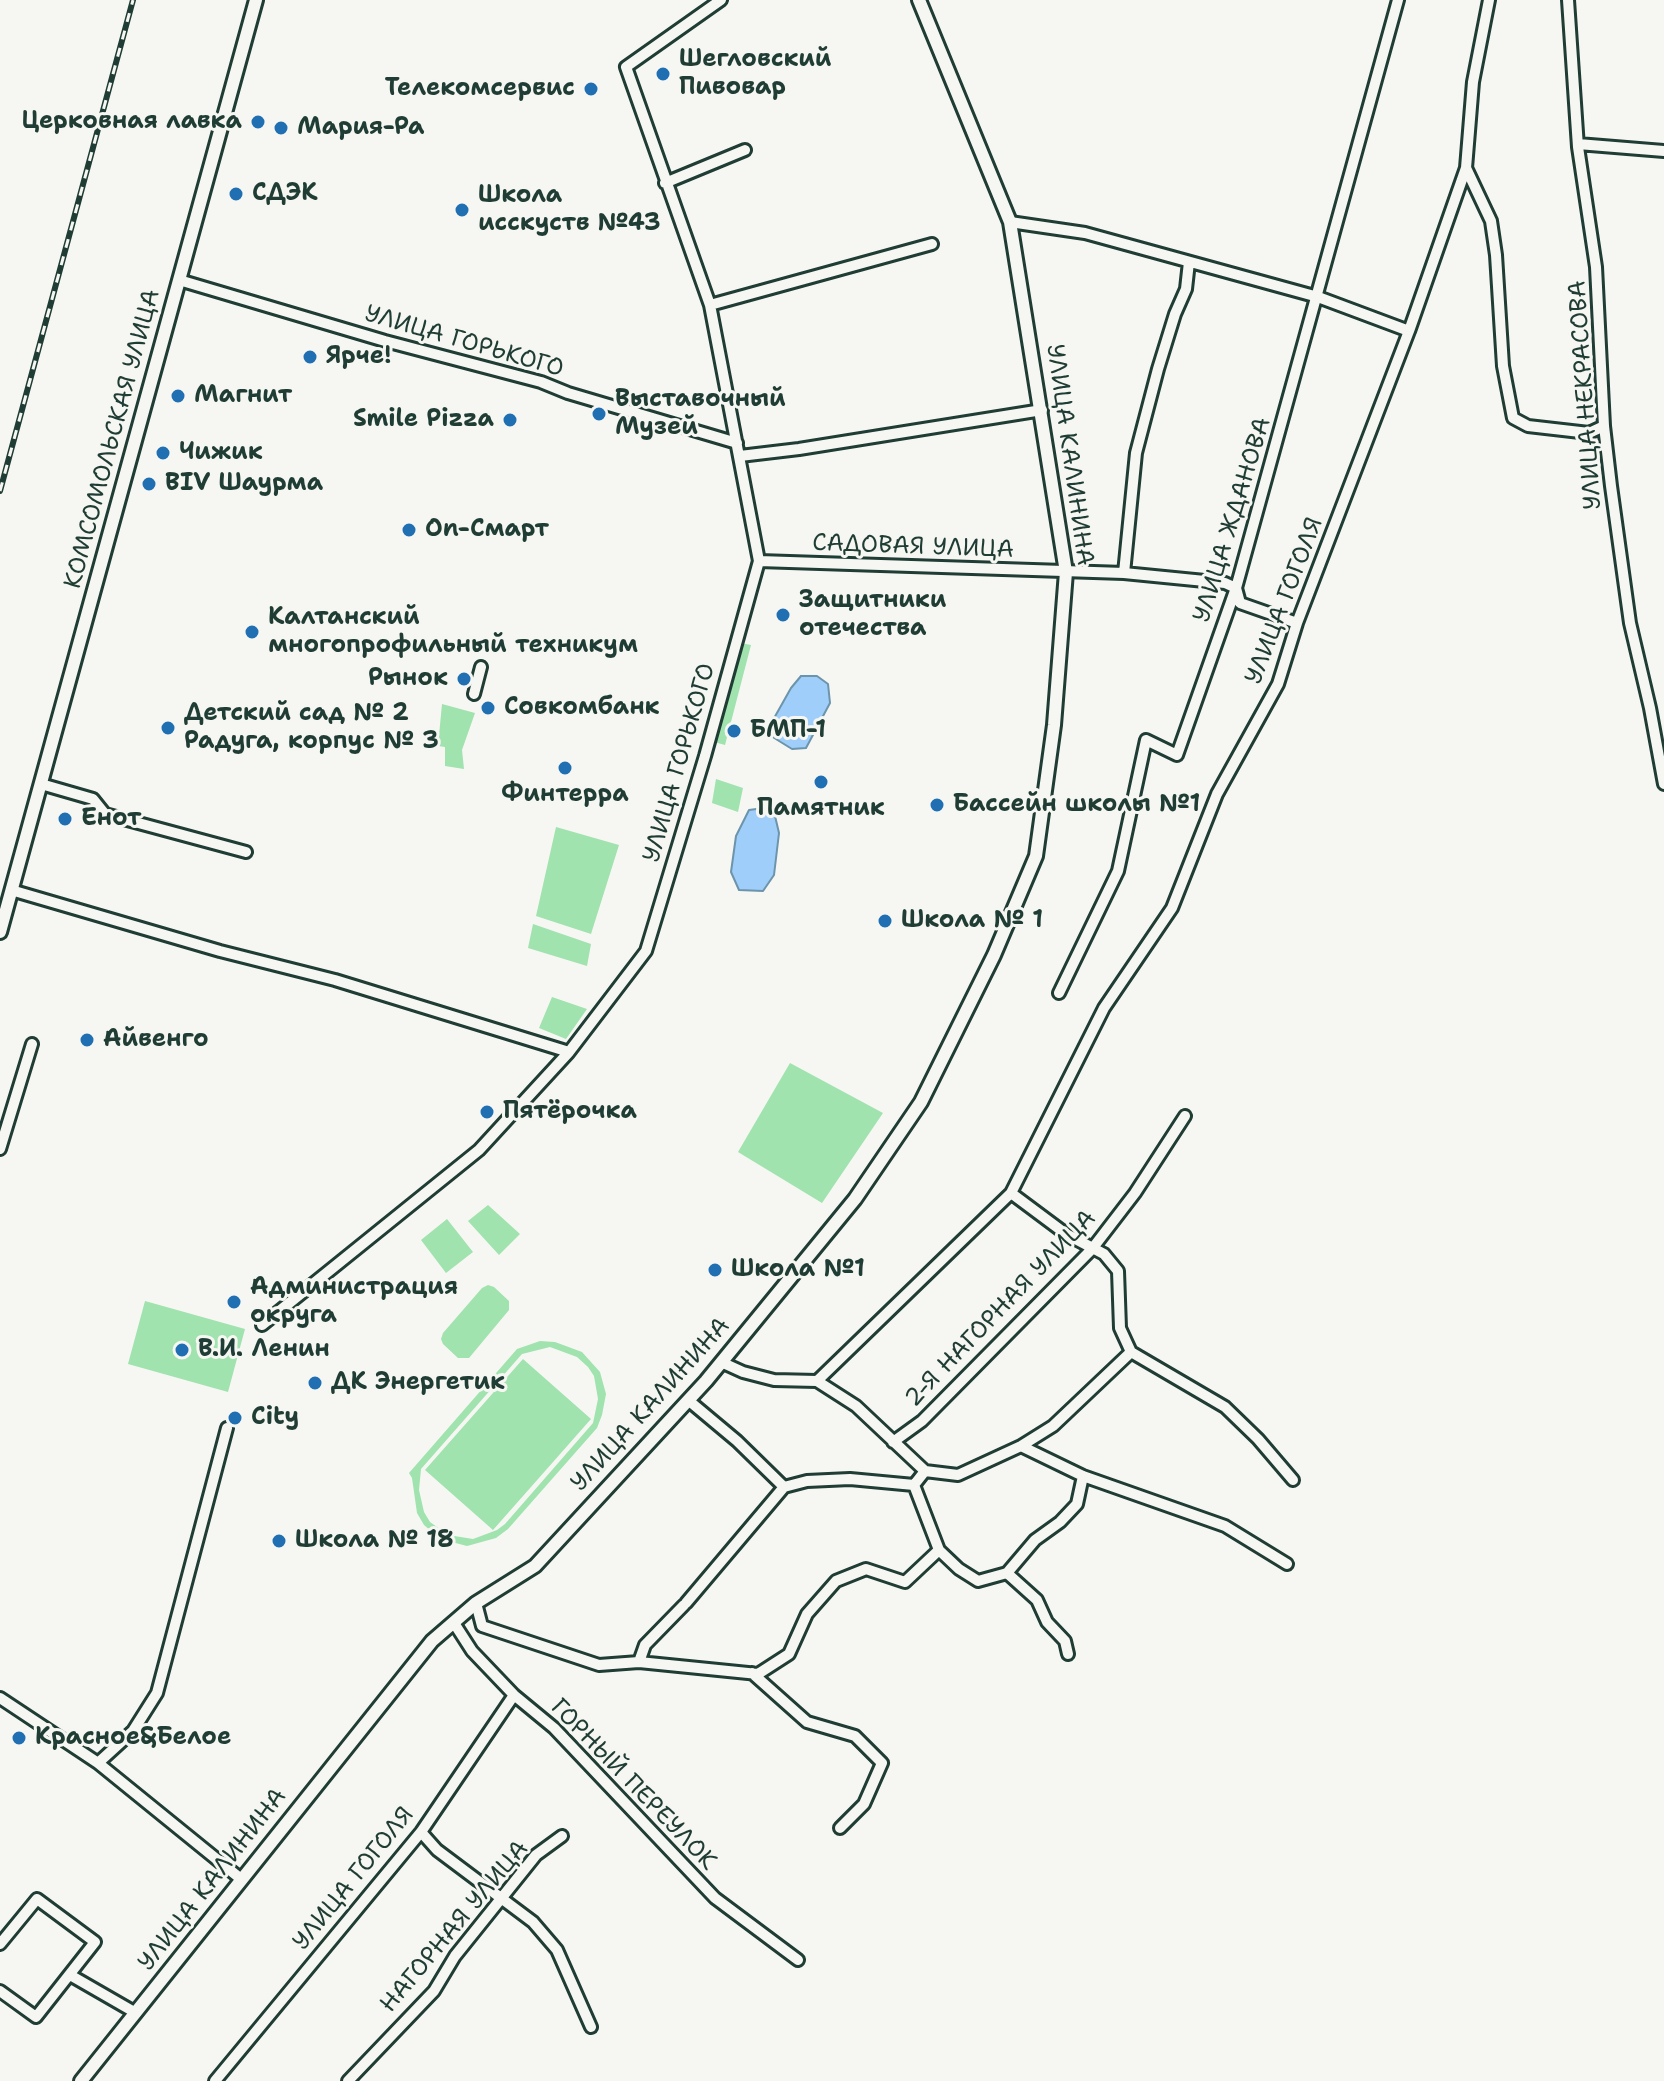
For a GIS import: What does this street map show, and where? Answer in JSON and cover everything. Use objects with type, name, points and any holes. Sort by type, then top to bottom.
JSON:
[{"type":"street","name":"КОМСОМОЛЬСКАЯ УЛИЦА","points":[[0,932],[256,0]]},
{"type":"street","name":"УЛИЦА ГОРЬКОГО","points":[[262,1325],[479,1150],[569,1052],[646,951],[705,756],[759,561],[710,305],[626,67],[721,0]]},
{"type":"street","name":"УЛИЦА КАЛИНИНА","points":[[81,2081],[432,1641],[476,1603],[535,1566],[688,1400],[855,1199],[921,1102],[994,955],[1036,856],[1054,725],[1066,572],[1010,222],[919,0]]},
{"type":"street","name":"УЛИЦА ЖДАНОВА","points":[[1059,993],[1118,871],[1146,740],[1177,755],[1236,588],[1398,0]]},
{"type":"street","name":"УЛИЦА ГОГОЛЯ","points":[[817,1381],[1011,1193],[1104,1008],[1172,908],[1217,794],[1278,684],[1297,623],[1409,331],[1466,168],[1473,82],[1489,0]]},
{"type":"street","name":"УЛИЦА НЕКРАСОВА","points":[[1568,0],[1578,144],[1596,267],[1604,426],[1630,623],[1664,784]]},
{"type":"street","points":[[1578,144],[1664,151]]},
{"type":"street","points":[[665,183],[745,150]]},
{"type":"street","points":[[1466,168],[1491,221],[1503,366],[1513,418],[1528,426],[1589,433],[1604,426]]},
{"type":"street","points":[[1010,222],[1085,233],[1318,297],[1409,331]]},
{"type":"street","points":[[710,305],[932,244]]},
{"type":"street","points":[[1124,573],[1136,453],[1158,369],[1186,289],[1189,262]]},
{"type":"street","name":"УЛИЦА ГОРЬКОГО","points":[[179,280],[385,341],[541,382],[737,443]]},
{"type":"street","points":[[740,456],[1042,410]]},
{"type":"street","name":"САДОВАЯ УЛИЦА","points":[[759,561],[1124,573],[1225,583],[1236,588]]},
{"type":"street","points":[[1236,588],[1240,603],[1297,623]]},
{"type":"street","points":[[474,694],[481,667]]},
{"type":"street","points":[[41,784],[93,799],[105,814],[246,852]]},
{"type":"street","points":[[11,890],[220,951],[335,980],[569,1052]]},
{"type":"street","points":[[0,1149],[32,1044]]},
{"type":"street","name":"2-Я НАГОРНАЯ УЛИЦА","points":[[893,1442],[922,1421],[1092,1249],[1135,1193],[1185,1116]]},
{"type":"street","points":[[1011,1193],[1066,1234],[1104,1254],[1118,1271],[1120,1328],[1131,1352],[1225,1407],[1293,1480]]},
{"type":"street","points":[[721,1362],[774,1380],[817,1381],[856,1406],[925,1471],[958,1475],[1021,1446],[1053,1426],[1131,1352]]},
{"type":"street","points":[[688,1400],[737,1441],[784,1487]]},
{"type":"street","points":[[98,1763],[133,1731],[157,1693],[227,1428]]},
{"type":"street","points":[[1021,1446],[1083,1476],[1225,1526],[1287,1564]]},
{"type":"street","points":[[914,1485],[925,1471]]},
{"type":"street","points":[[914,1485],[939,1550],[959,1569],[978,1581],[1007,1573],[1035,1540],[1060,1522],[1077,1504],[1083,1476]]},
{"type":"street","points":[[639,1662],[645,1645],[725,1559],[784,1487],[807,1481],[850,1479],[914,1485]]},
{"type":"street","points":[[476,1603],[482,1626],[599,1665],[639,1662],[758,1674],[789,1654],[807,1614],[836,1581],[866,1569],[905,1582],[939,1550]]},
{"type":"street","points":[[1007,1573],[1037,1600],[1047,1622],[1065,1641],[1068,1654]]},
{"type":"street","name":"ГОРНЫЙ ПЕРЕУЛОК","points":[[454,1623],[472,1651],[514,1695],[554,1728],[715,1898],[798,1960]]},
{"type":"street","points":[[752,1673],[807,1722],[855,1736],[882,1763],[864,1804],[840,1828]]},
{"type":"street","name":"УЛИЦА ГОГОЛЯ","points":[[215,2081],[421,1832],[514,1695]]},
{"type":"street","points":[[0,1698],[98,1763],[241,1879]]},
{"type":"street","points":[[421,1832],[437,1850],[533,1922],[557,1950],[591,2027]]},
{"type":"street","name":"НАГОРНАЯ УЛИЦА","points":[[348,2081],[434,1991],[455,1956],[536,1855],[562,1836]]},
{"type":"street","points":[[0,1944],[37,1899],[95,1942],[36,2017],[0,1991]]},
{"type":"street","points":[[70,1975],[136,2013]]},
{"type":"green space","points":[[740,643],[751,645],[725,745],[714,742]]},
{"type":"green space","points":[[442,704],[475,713],[462,750],[464,769],[445,766],[445,747],[438,746]]},
{"type":"green space","points":[[716,779],[743,788],[738,812],[712,803]]},
{"type":"green space","points":[[556,827],[619,845],[591,934],[536,916]]},
{"type":"green space","points":[[533,924],[591,944],[587,966],[528,948]]},
{"type":"green space","points":[[552,997],[587,1009],[566,1039],[539,1028]]},
{"type":"green space","points":[[790,1063],[883,1113],[822,1203],[738,1152]]},
{"type":"green space","points":[[488,1205],[520,1234],[499,1255],[468,1221]]},
{"type":"green space","points":[[447,1219],[473,1252],[446,1273],[421,1240]]},
{"type":"green space","points":[[488,1285],[509,1301],[509,1310],[469,1358],[458,1358],[443,1344],[443,1333]]},
{"type":"green space","points":[[145,1301],[245,1329],[228,1392],[128,1364]]},
{"type":"green space","points":[[540,1341],[555,1342],[582,1352],[600,1372],[606,1394],[597,1428],[508,1529],[496,1538],[467,1546],[440,1539],[424,1525],[417,1513],[409,1473],[517,1349]],"holes":[[[550,1347],[577,1357],[594,1376],[598,1399],[593,1423],[505,1524],[473,1539],[448,1535],[430,1522],[424,1512],[419,1490],[421,1469],[522,1354]]]},
{"type":"green space","points":[[523,1359],[591,1419],[493,1530],[425,1470]]},
{"type":"water","points":[[801,676],[817,676],[828,684],[830,703],[806,748],[792,749],[771,736],[773,720]]},
{"type":"water","points":[[764,808],[775,816],[779,833],[774,875],[763,891],[739,890],[731,872],[736,836],[749,810]]},
{"type":"railway","points":[[0,491],[133,0]]},
{"type":"place","name":"Шегловский Пивовар","points":[[663,74]]},
{"type":"place","name":"Телекомсервис","points":[[591,89]]},
{"type":"place","name":"Церковная лавка","points":[[258,122]]},
{"type":"place","name":"Мария-Ра","points":[[281,128]]},
{"type":"place","name":"СДЭК","points":[[236,194]]},
{"type":"place","name":"Школа исскуств №43","points":[[462,210]]},
{"type":"place","name":"Ярче!","points":[[310,357]]},
{"type":"place","name":"Магнит","points":[[178,396]]},
{"type":"place","name":"Выставочный Музей","points":[[599,414]]},
{"type":"place","name":"Smile Pizza","points":[[510,420]]},
{"type":"place","name":"Чижик","points":[[163,453]]},
{"type":"place","name":"BIV Шаурма","points":[[149,484]]},
{"type":"place","name":"On-Смарт","points":[[409,530]]},
{"type":"place","name":"Защитники отечества","points":[[783,615]]},
{"type":"place","name":"Калтанский многопрофильный техникум","points":[[252,632]]},
{"type":"place","name":"Рынок","points":[[464,679]]},
{"type":"place","name":"Совкомбанк","points":[[488,708]]},
{"type":"place","name":"Детский сад № 2 Радуга, корпус № 3","points":[[168,728]]},
{"type":"place","name":"БМП-1","points":[[734,731]]},
{"type":"place","name":"Финтерра","points":[[565,768]]},
{"type":"place","name":"Памятник","points":[[821,782]]},
{"type":"place","name":"Бассейн школы №1","points":[[937,805]]},
{"type":"place","name":"Енот","points":[[65,819]]},
{"type":"place","name":"Школа № 1","points":[[885,921]]},
{"type":"place","name":"Айвенго","points":[[87,1040]]},
{"type":"place","name":"Пятёрочка","points":[[487,1112]]},
{"type":"place","name":"Школа №1","points":[[715,1270]]},
{"type":"place","name":"Администрация округа","points":[[234,1302]]},
{"type":"place","name":"В.И. Ленин","points":[[182,1350]]},
{"type":"place","name":"ДК Энергетик","points":[[315,1383]]},
{"type":"place","name":"City","points":[[235,1418]]},
{"type":"place","name":"Школа № 18","points":[[279,1541]]},
{"type":"place","name":"Красное&Белое","points":[[19,1738]]}]
